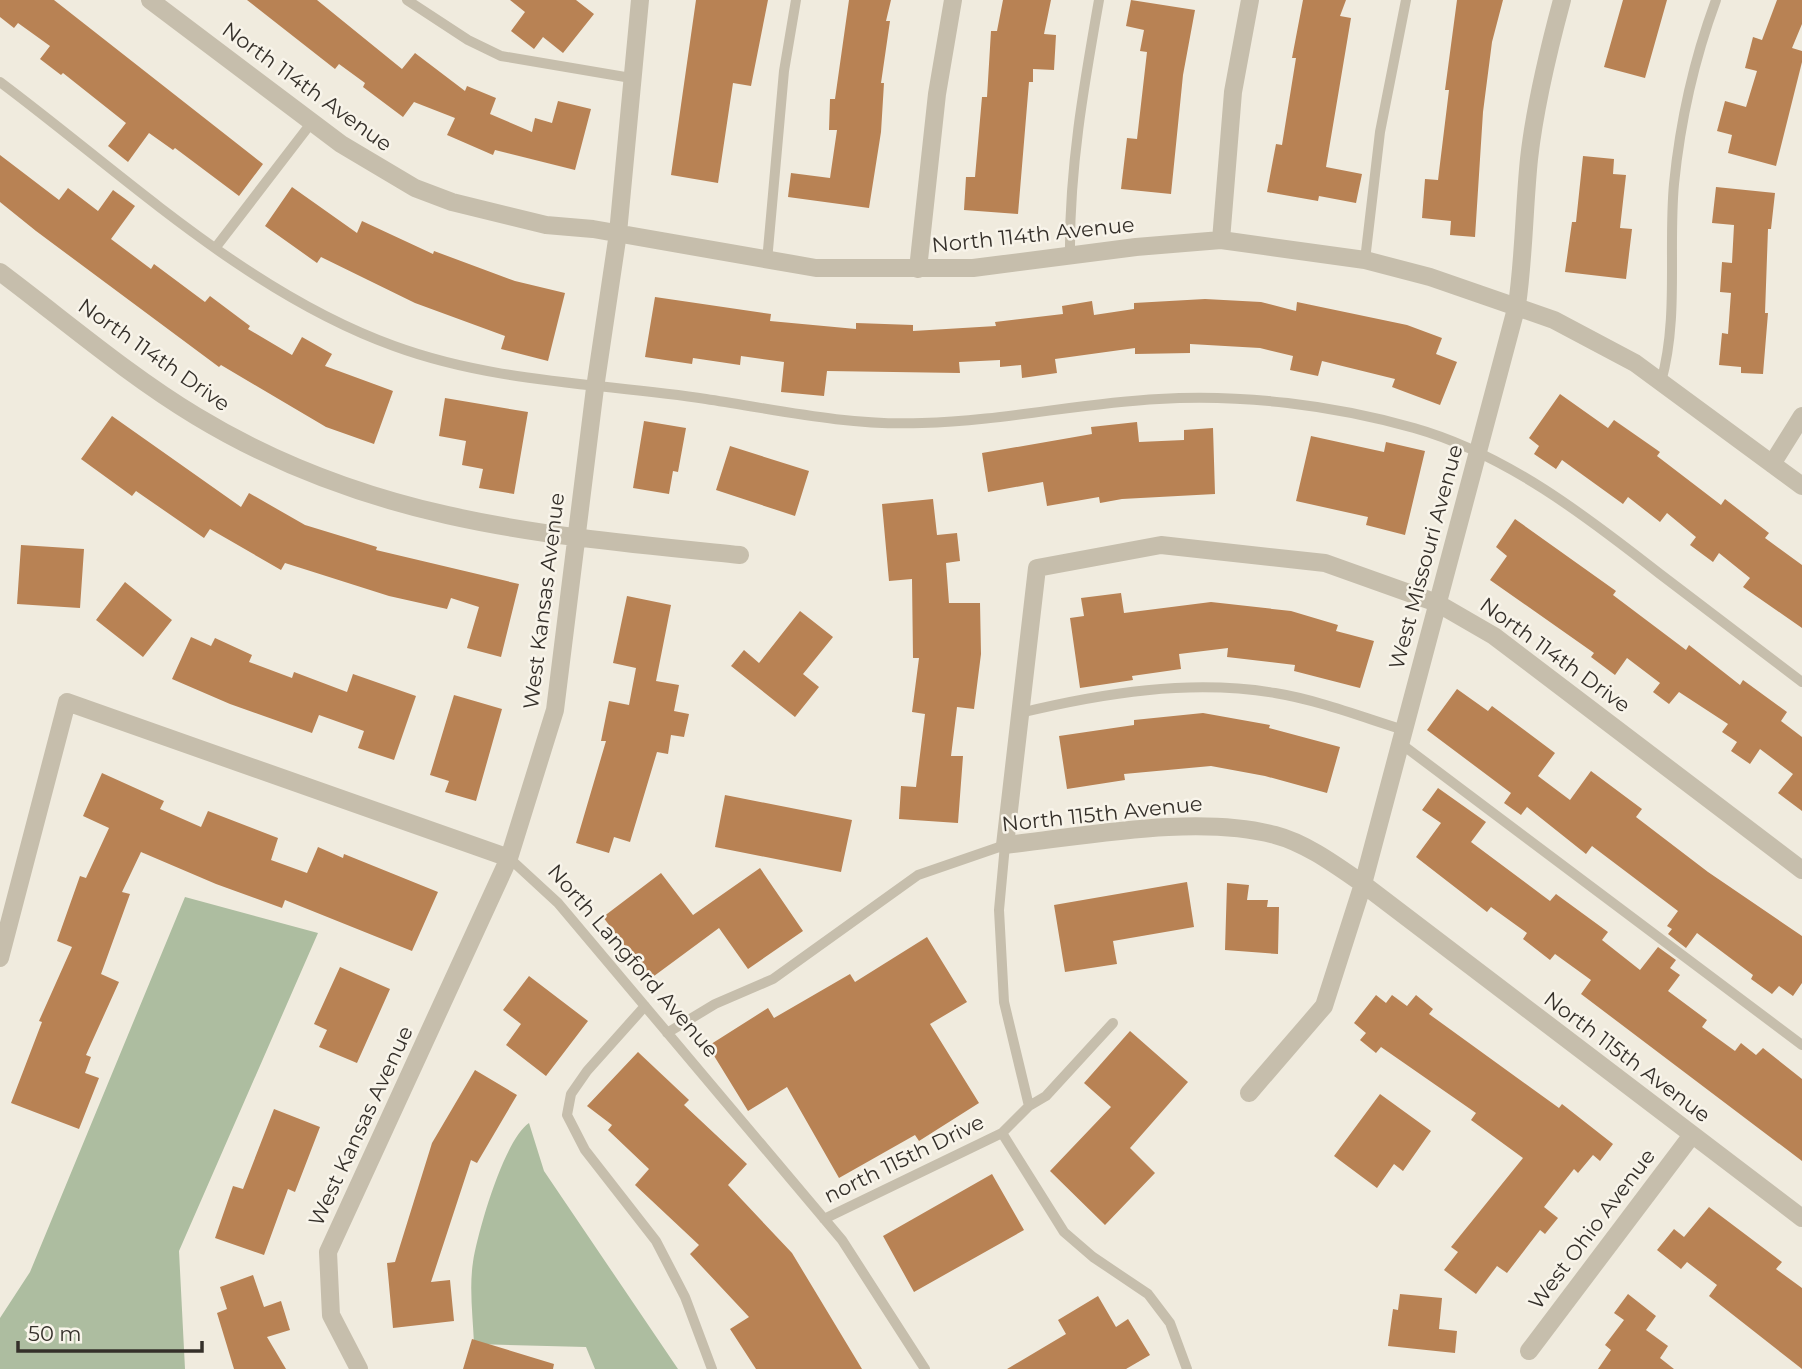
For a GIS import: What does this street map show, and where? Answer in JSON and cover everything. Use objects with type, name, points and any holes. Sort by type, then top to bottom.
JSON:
[{"type":"street","name":"North 114th Avenue","points":[[150,0],[374,166],[452,202],[546,225],[618,233],[816,268],[973,268],[1221,240],[1365,260],[1517,305],[1606,347],[1661,382],[1802,486]]},
{"type":"street","name":"West Kansas Avenue","points":[[359,1369],[331,1315],[328,1252],[509,858],[555,710],[575,539],[618,233],[640,0]]},
{"type":"street","points":[[918,269],[937,94],[953,0]]},
{"type":"street","points":[[1221,240],[1233,92],[1250,0]]},
{"type":"street","name":"West Missouri Avenue","points":[[1249,1093],[1324,1006],[1363,884],[1517,305],[1524,260],[1530,159],[1543,71],[1562,0]]},
{"type":"street","name":"North 114th Drive","points":[[0,272],[195,416],[289,465],[335,484],[441,516],[575,539],[740,555]]},
{"type":"street","points":[[1772,464],[1802,416]]},
{"type":"street","name":"North 114th Drive","points":[[1020,713],[1037,568],[1161,545],[1325,563],[1437,603],[1494,636],[1802,870]]},
{"type":"street","name":"North Langford Avenue","points":[[0,958],[67,702],[509,858]]},
{"type":"street","points":[[1005,845],[1020,713]]},
{"type":"street","name":"North 115th Avenue","points":[[1005,845],[1208,824],[1276,835],[1330,861],[1363,884],[1802,1218]]},
{"type":"street","name":"West Ohio Avenue","points":[[1529,1351],[1692,1135]]},
{"type":"lane","points":[[407,0],[484,50],[501,56],[631,78]]},
{"type":"lane","points":[[767,261],[784,71],[796,0]]},
{"type":"lane","points":[[1070,256],[1069,210],[1078,118],[1099,0]]},
{"type":"lane","points":[[1365,260],[1380,132],[1406,0]]},
{"type":"lane","points":[[1661,382],[1669,354],[1674,183],[1690,92],[1716,0]]},
{"type":"lane","points":[[0,82],[216,247],[296,300],[394,346],[482,372],[595,388],[704,399],[797,416],[916,424],[995,418],[1153,399],[1220,398],[1268,401],[1369,417],[1416,428],[1521,475],[1604,530],[1802,682]]},
{"type":"lane","points":[[216,247],[312,122]]},
{"type":"lane","points":[[1020,713],[1142,691],[1211,686],[1276,693],[1402,736],[1802,1045]]},
{"type":"lane","points":[[1005,845],[999,910],[1004,1002],[1029,1106]]},
{"type":"lane","name":"North 115th Avenue","points":[[667,1032],[716,1004],[773,979],[918,875],[1005,845]]},
{"type":"lane","name":"North Langford Avenue","points":[[509,858],[558,903],[842,1240],[925,1369]]},
{"type":"lane","points":[[645,1006],[587,1071],[571,1094],[567,1115],[585,1150],[656,1241],[685,1297],[712,1369]]},
{"type":"lane","name":"north 115th Drive","points":[[824,1219],[1002,1133],[1029,1106],[1046,1096],[1113,1023]]},
{"type":"lane","points":[[1002,1133],[1064,1233],[1093,1257],[1148,1294],[1170,1323],[1187,1369]]},
{"type":"green space","points":[[185,897],[318,933],[179,1251],[185,1369],[0,1369],[0,1318],[30,1272]]},
{"type":"green space","points":[[529,1123],[544,1171],[678,1369],[595,1369],[586,1347],[474,1344],[472,1272],[480,1230],[510,1148]]},
{"type":"building","points":[[0,0],[54,0],[263,164],[239,196],[175,148],[173,150],[149,133],[128,162],[108,146],[126,123],[63,73],[61,75],[40,59],[50,46],[18,23],[14,28],[0,17]]},
{"type":"building","points":[[247,0],[317,0],[402,69],[415,53],[465,91],[467,86],[496,98],[490,114],[532,132],[535,118],[552,123],[558,101],[591,109],[575,170],[495,150],[493,155],[447,135],[455,118],[414,102],[403,117],[363,87],[365,83],[339,64],[335,69]]},
{"type":"building","points":[[510,0],[576,0],[594,14],[563,53],[543,37],[534,49],[511,31],[525,12]]},
{"type":"building","points":[[696,0],[768,0],[751,86],[733,83],[718,183],[671,175]]},
{"type":"building","points":[[849,0],[891,0],[886,21],[890,21],[881,83],[884,83],[881,132],[869,208],[788,197],[791,173],[830,178],[837,130],[829,130],[830,99],[835,99]]},
{"type":"building","points":[[1003,0],[1051,0],[1044,34],[1056,35],[1054,70],[1033,69],[1033,82],[1029,82],[1018,214],[964,210],[966,177],[975,177],[982,97],[987,97],[991,31],[997,31]]},
{"type":"building","points":[[1131,0],[1195,10],[1183,75],[1171,194],[1121,189],[1127,138],[1137,139],[1147,52],[1140,51],[1144,30],[1126,26]]},
{"type":"building","points":[[1303,0],[1346,0],[1340,16],[1351,18],[1326,167],[1362,174],[1356,203],[1319,196],[1318,201],[1267,192],[1276,144],[1282,145],[1296,58],[1292,58]]},
{"type":"building","points":[[1457,0],[1503,0],[1492,42],[1483,112],[1475,237],[1450,235],[1451,221],[1422,218],[1425,179],[1438,180],[1449,90],[1445,90]]},
{"type":"building","points":[[1623,0],[1667,0],[1645,78],[1604,67]]},
{"type":"building","points":[[1777,0],[1802,0],[1802,24],[1792,48],[1802,51],[1802,62],[1776,166],[1728,153],[1732,135],[1717,131],[1725,101],[1746,107],[1757,71],[1745,68],[1753,37],[1762,40]]},
{"type":"building","points":[[0,155],[59,200],[68,188],[98,211],[113,190],[135,206],[111,239],[151,269],[154,264],[205,302],[210,296],[250,326],[248,329],[292,355],[302,337],[332,354],[325,366],[393,391],[374,444],[326,427],[221,365],[219,367],[36,231],[0,202]]},
{"type":"building","points":[[1583,156],[1614,159],[1613,174],[1626,175],[1620,228],[1632,229],[1626,279],[1565,272],[1572,222],[1576,222]]},
{"type":"building","points":[[292,187],[357,233],[362,221],[433,254],[434,251],[515,281],[565,293],[548,361],[501,349],[505,336],[415,303],[321,257],[317,263],[265,226]]},
{"type":"building","points":[[1716,187],[1775,193],[1771,229],[1768,229],[1765,313],[1768,313],[1763,374],[1741,373],[1741,367],[1719,365],[1722,333],[1728,334],[1731,293],[1720,292],[1722,262],[1732,263],[1734,225],[1712,223]]},
{"type":"building","points":[[655,297],[771,314],[770,321],[856,329],[856,323],[913,325],[913,331],[996,326],[995,322],[1063,314],[1062,306],[1092,301],[1094,315],[1134,309],[1134,303],[1205,299],[1261,302],[1296,311],[1297,302],[1407,325],[1442,338],[1436,354],[1457,362],[1440,405],[1392,387],[1395,379],[1322,361],[1318,376],[1290,370],[1293,356],[1260,348],[1190,344],[1190,353],[1135,354],[1135,348],[1055,359],[1057,373],[1022,378],[1021,365],[1000,367],[1000,360],[959,362],[960,373],[827,371],[824,396],[781,392],[784,362],[741,356],[740,365],[693,358],[692,364],[645,357]]},
{"type":"building","points":[[1560,394],[1608,428],[1614,420],[1660,452],[1657,456],[1721,505],[1725,499],[1769,533],[1765,538],[1802,565],[1802,628],[1743,587],[1750,578],[1719,553],[1713,562],[1690,545],[1696,537],[1667,513],[1660,522],[1628,497],[1623,504],[1562,460],[1556,469],[1534,454],[1539,446],[1529,438]]},
{"type":"building","points":[[445,398],[528,412],[514,494],[479,488],[483,469],[462,465],[466,441],[439,436]]},
{"type":"building","points":[[112,416],[241,507],[249,493],[305,525],[377,547],[376,550],[519,584],[501,657],[467,648],[479,607],[451,598],[447,609],[389,596],[285,563],[281,570],[210,529],[204,538],[136,491],[132,496],[81,459]]},
{"type":"building","points":[[644,421],[686,428],[678,472],[673,471],[669,494],[633,488]]},
{"type":"building","points":[[1137,422],[1139,442],[1184,440],[1184,430],[1213,428],[1215,494],[1122,499],[1100,503],[1099,497],[1047,506],[1043,482],[988,492],[982,453],[1092,434],[1091,427]]},
{"type":"building","points":[[1311,436],[1384,452],[1386,442],[1425,451],[1405,535],[1366,525],[1368,517],[1296,501]]},
{"type":"building","points":[[730,446],[809,471],[795,516],[716,490]]},
{"type":"building","points":[[933,499],[937,535],[957,533],[960,561],[946,563],[949,603],[980,603],[981,654],[974,709],[957,707],[951,756],[963,756],[958,823],[899,819],[901,786],[916,787],[925,714],[912,712],[919,658],[913,658],[912,579],[889,581],[882,504]]},
{"type":"building","points":[[1515,519],[1616,591],[1613,595],[1686,650],[1689,645],[1740,685],[1743,680],[1787,712],[1781,721],[1802,737],[1802,811],[1778,793],[1793,774],[1760,749],[1750,764],[1731,751],[1737,742],[1722,732],[1728,724],[1679,692],[1669,704],[1653,692],[1660,683],[1627,658],[1615,675],[1591,657],[1594,653],[1490,580],[1507,556],[1496,547]]},
{"type":"building","points":[[21,545],[84,549],[80,608],[17,604]]},
{"type":"building","points":[[125,582],[172,620],[143,657],[96,620]]},
{"type":"building","points":[[1121,593],[1124,613],[1211,602],[1291,611],[1338,625],[1336,631],[1374,641],[1360,688],[1294,671],[1295,665],[1227,657],[1228,648],[1179,654],[1181,669],[1132,676],[1133,680],[1080,688],[1070,618],[1084,616],[1081,598]]},
{"type":"building","points":[[627,596],[671,605],[656,681],[679,685],[674,711],[689,714],[684,737],[671,735],[668,754],[657,752],[630,842],[614,837],[609,853],[576,843],[606,741],[601,741],[609,701],[629,705],[636,668],[613,663]]},
{"type":"building","points":[[800,611],[833,637],[803,674],[819,687],[795,717],[731,666],[744,650],[759,663]]},
{"type":"building","points":[[191,637],[211,646],[215,638],[252,655],[249,662],[292,678],[294,672],[347,692],[353,674],[416,696],[394,760],[358,748],[364,731],[319,715],[312,733],[230,704],[172,679]]},
{"type":"building","points":[[1457,689],[1488,711],[1492,706],[1555,753],[1538,776],[1570,800],[1591,771],[1642,809],[1636,817],[1708,872],[1802,936],[1802,983],[1793,996],[1779,986],[1772,994],[1751,979],[1753,975],[1697,933],[1686,948],[1668,934],[1672,929],[1667,926],[1678,911],[1592,846],[1586,854],[1527,807],[1521,815],[1504,803],[1511,793],[1427,730]]},
{"type":"building","points":[[454,695],[502,709],[476,801],[445,792],[449,781],[430,775]]},
{"type":"building","points":[[1203,713],[1270,725],[1269,728],[1340,747],[1327,793],[1265,776],[1211,766],[1124,774],[1125,780],[1067,789],[1059,736],[1134,725],[1134,720]]},
{"type":"building","points":[[102,773],[164,801],[160,809],[201,827],[208,811],[278,838],[271,860],[307,873],[318,847],[343,858],[344,854],[438,892],[412,951],[285,900],[282,908],[141,852],[122,892],[130,894],[101,974],[119,982],[86,1055],[91,1057],[85,1073],[99,1078],[79,1129],[11,1103],[42,1022],[39,1021],[72,947],[57,941],[80,876],[86,878],[109,828],[83,816]]},
{"type":"building","points":[[1438,788],[1486,822],[1471,842],[1550,901],[1556,894],[1608,932],[1602,940],[1640,970],[1658,947],[1676,960],[1670,968],[1680,975],[1668,991],[1707,1020],[1702,1027],[1735,1051],[1741,1043],[1756,1055],[1763,1048],[1802,1079],[1802,1161],[1581,994],[1591,980],[1555,954],[1550,960],[1523,939],[1527,933],[1491,907],[1487,912],[1416,857],[1441,823],[1422,810]]},
{"type":"building","points":[[725,795],[852,820],[841,872],[715,847]]},
{"type":"building","points":[[760,868],[803,931],[748,969],[719,928],[650,979],[603,917],[661,873],[693,915]]},
{"type":"building","points":[[1187,882],[1194,927],[1113,941],[1117,964],[1065,972],[1054,905]]},
{"type":"building","points":[[1227,883],[1249,885],[1247,900],[1268,900],[1267,907],[1279,907],[1278,954],[1225,950]]},
{"type":"building","points":[[927,937],[967,1002],[930,1024],[979,1103],[919,1141],[915,1135],[839,1178],[787,1087],[748,1111],[708,1046],[768,1008],[774,1018],[850,974],[855,982]]},
{"type":"building","points":[[340,967],[390,989],[357,1063],[319,1047],[327,1030],[314,1024]]},
{"type":"building","points":[[529,976],[588,1021],[546,1076],[506,1045],[521,1024],[503,1010]]},
{"type":"building","points":[[1376,995],[1386,1003],[1392,995],[1407,1006],[1416,995],[1433,1009],[1429,1014],[1559,1108],[1562,1104],[1613,1144],[1600,1161],[1593,1155],[1578,1173],[1574,1169],[1544,1207],[1558,1218],[1545,1234],[1540,1230],[1507,1273],[1497,1266],[1476,1294],[1444,1270],[1458,1252],[1451,1247],[1523,1158],[1471,1120],[1476,1113],[1381,1047],[1376,1053],[1360,1040],[1366,1033],[1354,1023]]},
{"type":"building","points":[[1130,1031],[1188,1082],[1130,1148],[1155,1173],[1105,1225],[1050,1171],[1111,1107],[1084,1083]]},
{"type":"building","points":[[638,1052],[689,1100],[684,1105],[747,1164],[728,1185],[792,1253],[862,1369],[756,1369],[730,1329],[749,1317],[690,1254],[699,1245],[635,1185],[649,1169],[608,1130],[612,1125],[587,1106]]},
{"type":"building","points":[[475,1070],[517,1095],[477,1163],[471,1160],[431,1282],[450,1280],[454,1321],[393,1328],[387,1263],[395,1262],[432,1143]]},
{"type":"building","points":[[1380,1094],[1431,1131],[1403,1171],[1394,1164],[1377,1188],[1334,1156]]},
{"type":"building","points":[[274,1109],[320,1127],[295,1192],[288,1189],[264,1255],[215,1238],[233,1186],[243,1189]]},
{"type":"building","points":[[992,1174],[1024,1230],[914,1292],[883,1236]]},
{"type":"building","points":[[1709,1207],[1782,1262],[1776,1269],[1802,1288],[1802,1369],[1709,1296],[1717,1285],[1687,1262],[1681,1269],[1657,1250],[1674,1229],[1684,1237]]},
{"type":"building","points":[[253,1275],[264,1307],[281,1301],[290,1330],[267,1337],[286,1369],[234,1369],[217,1313],[227,1309],[220,1287]]},
{"type":"building","points":[[1400,1294],[1442,1298],[1439,1329],[1457,1331],[1455,1353],[1388,1346],[1393,1309],[1398,1310]]},
{"type":"building","points":[[1628,1294],[1656,1316],[1646,1330],[1668,1346],[1660,1358],[1674,1369],[1598,1369],[1611,1350],[1605,1345],[1624,1320],[1614,1313]]},
{"type":"building","points":[[1098,1296],[1116,1327],[1128,1319],[1150,1355],[1126,1369],[1007,1369],[1066,1334],[1058,1320]]},
{"type":"building","points":[[472,1339],[554,1364],[553,1369],[463,1369]]}]
